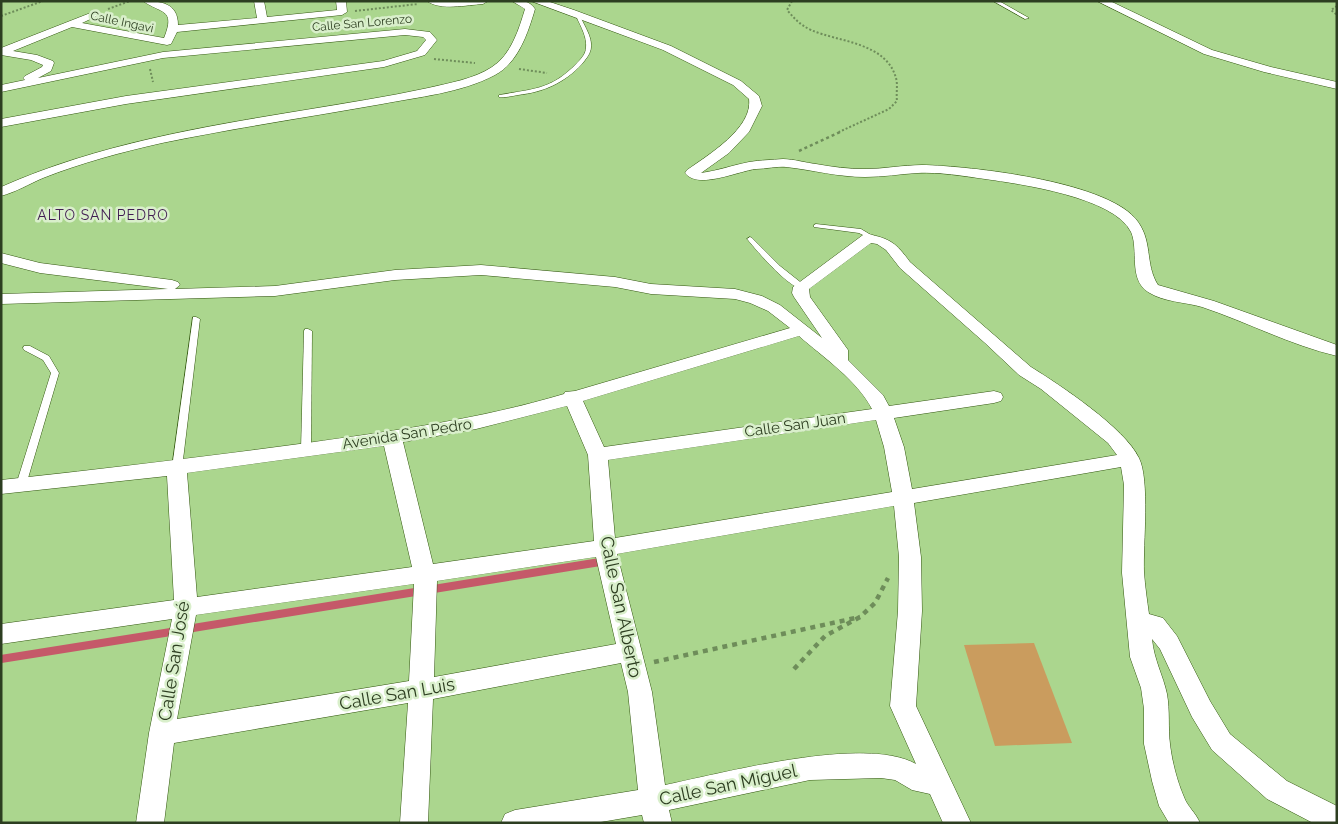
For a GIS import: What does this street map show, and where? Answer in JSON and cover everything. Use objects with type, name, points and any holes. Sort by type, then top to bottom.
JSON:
[{"type":"street","points":[[148,1],[162,4],[172,14],[173,29],[163,55]]},
{"type":"street","points":[[259,1],[262,19]]},
{"type":"street","points":[[434,2],[483,1]]},
{"type":"street","points":[[1,192],[51,172],[122,150],[241,124],[409,96],[474,79],[502,66],[515,46],[530,9],[528,6],[517,1]]},
{"type":"street","points":[[1102,1],[1208,52],[1276,72],[1337,86]]},
{"type":"street","points":[[543,2],[667,48],[737,83],[755,98],[756,106],[745,129],[724,150],[692,173],[697,177],[750,166],[785,163],[831,171],[866,173],[919,169],[944,170],[1038,183],[1088,197],[1109,206],[1128,220],[1138,232],[1142,248],[1144,275],[1152,288],[1164,293],[1208,304],[1337,351]]},
{"type":"street","points":[[173,29],[262,19],[333,25],[341,7]]},
{"type":"street","points":[[1,51],[96,14]]},
{"type":"street","name":"Calle Ingavi","points":[[72,24],[167,42]]},
{"type":"street","name":"Calle San Lorenzo","points":[[1,89],[163,55],[333,25],[417,32],[426,34],[432,40],[421,52],[384,64],[157,95],[1,123]]},
{"type":"street","points":[[1,51],[33,57],[49,64],[41,73],[1,89]]},
{"type":"street","points":[[3,64],[11,61],[15,54]]},
{"type":"street","points":[[839,362],[839,350],[802,297],[800,293],[801,287],[868,238],[873,238],[891,247],[905,265],[1025,371],[1047,385],[1115,438],[1130,458],[1134,484],[1133,573],[1142,657],[1153,688],[1157,709],[1157,744],[1173,806],[1186,823]]},
{"type":"street","points":[[1,258],[40,268],[143,282],[188,286],[268,288],[275,291]]},
{"type":"street","points":[[1,299],[275,291],[395,275],[481,270],[615,282],[652,289],[735,294],[756,299],[774,308],[856,376],[876,398],[883,412],[894,447],[903,496],[910,558],[910,611],[902,706],[958,823]]},
{"type":"street","name":"Avenida San Pedro","points":[[1,487],[177,468],[392,438],[476,423],[528,411],[572,396],[802,330]]},
{"type":"street","name":"Calle San Alberto","points":[[572,396],[598,455],[605,548],[640,692],[656,811]]},
{"type":"street","name":"Calle San Juan","points":[[598,455],[994,397]]},
{"type":"street","points":[[392,438],[425,575],[426,590],[414,823]]},
{"type":"street","points":[[1,634],[605,548],[1130,458]]},
{"type":"street","name":"Calle San José","points":[[150,823],[162,733],[186,607],[177,468]]},
{"type":"street","points":[[1138,620],[1155,625],[1169,643],[1201,709],[1221,742],[1277,790],[1337,821]]},
{"type":"street","name":"Calle San Luis","points":[[162,733],[422,690],[632,659]]},
{"type":"street","name":"Calle San Miguel","points":[[515,823],[656,811],[810,768],[881,766],[899,768],[922,781],[939,783]]},
{"type":"lane","points":[[995,1],[1027,18]]},
{"type":"lane","points":[[501,96],[546,88],[563,80],[575,69],[586,56],[589,48],[586,33],[579,18],[580,15]]},
{"type":"lane","points":[[816,226],[861,231],[873,238]]},
{"type":"lane","points":[[750,239],[777,268],[801,287]]},
{"type":"lane","points":[[177,468],[196,319]]},
{"type":"lane","points":[[306,450],[308,331]]},
{"type":"lane","points":[[21,485],[55,373],[46,358],[27,348]]},
{"type":"path","points":[[1,16],[43,1]]},
{"type":"path","points":[[96,14],[130,1]]},
{"type":"path","points":[[785,163],[788,156],[876,117],[889,109],[896,101],[896,77],[888,63],[863,46],[807,30],[787,10],[792,1]]},
{"type":"path","points":[[341,7],[434,2]]},
{"type":"path","points":[[1337,6],[1331,10],[1337,15]]},
{"type":"path","points":[[147,59],[157,95]]},
{"type":"path","points":[[794,670],[825,636],[860,618],[875,603],[882,586],[897,565],[910,558]]},
{"type":"path","points":[[632,659],[860,618]]},
{"type":"shaded area","points":[[1034,643],[1072,743],[995,746],[964,645]]},
{"type":"waterway","points":[[187,629],[600,562]]},
{"type":"waterway","points":[[1,659],[177,631]]},
{"type":"district","name":"ALTO SAN PEDRO","points":[[103,215]]}]
